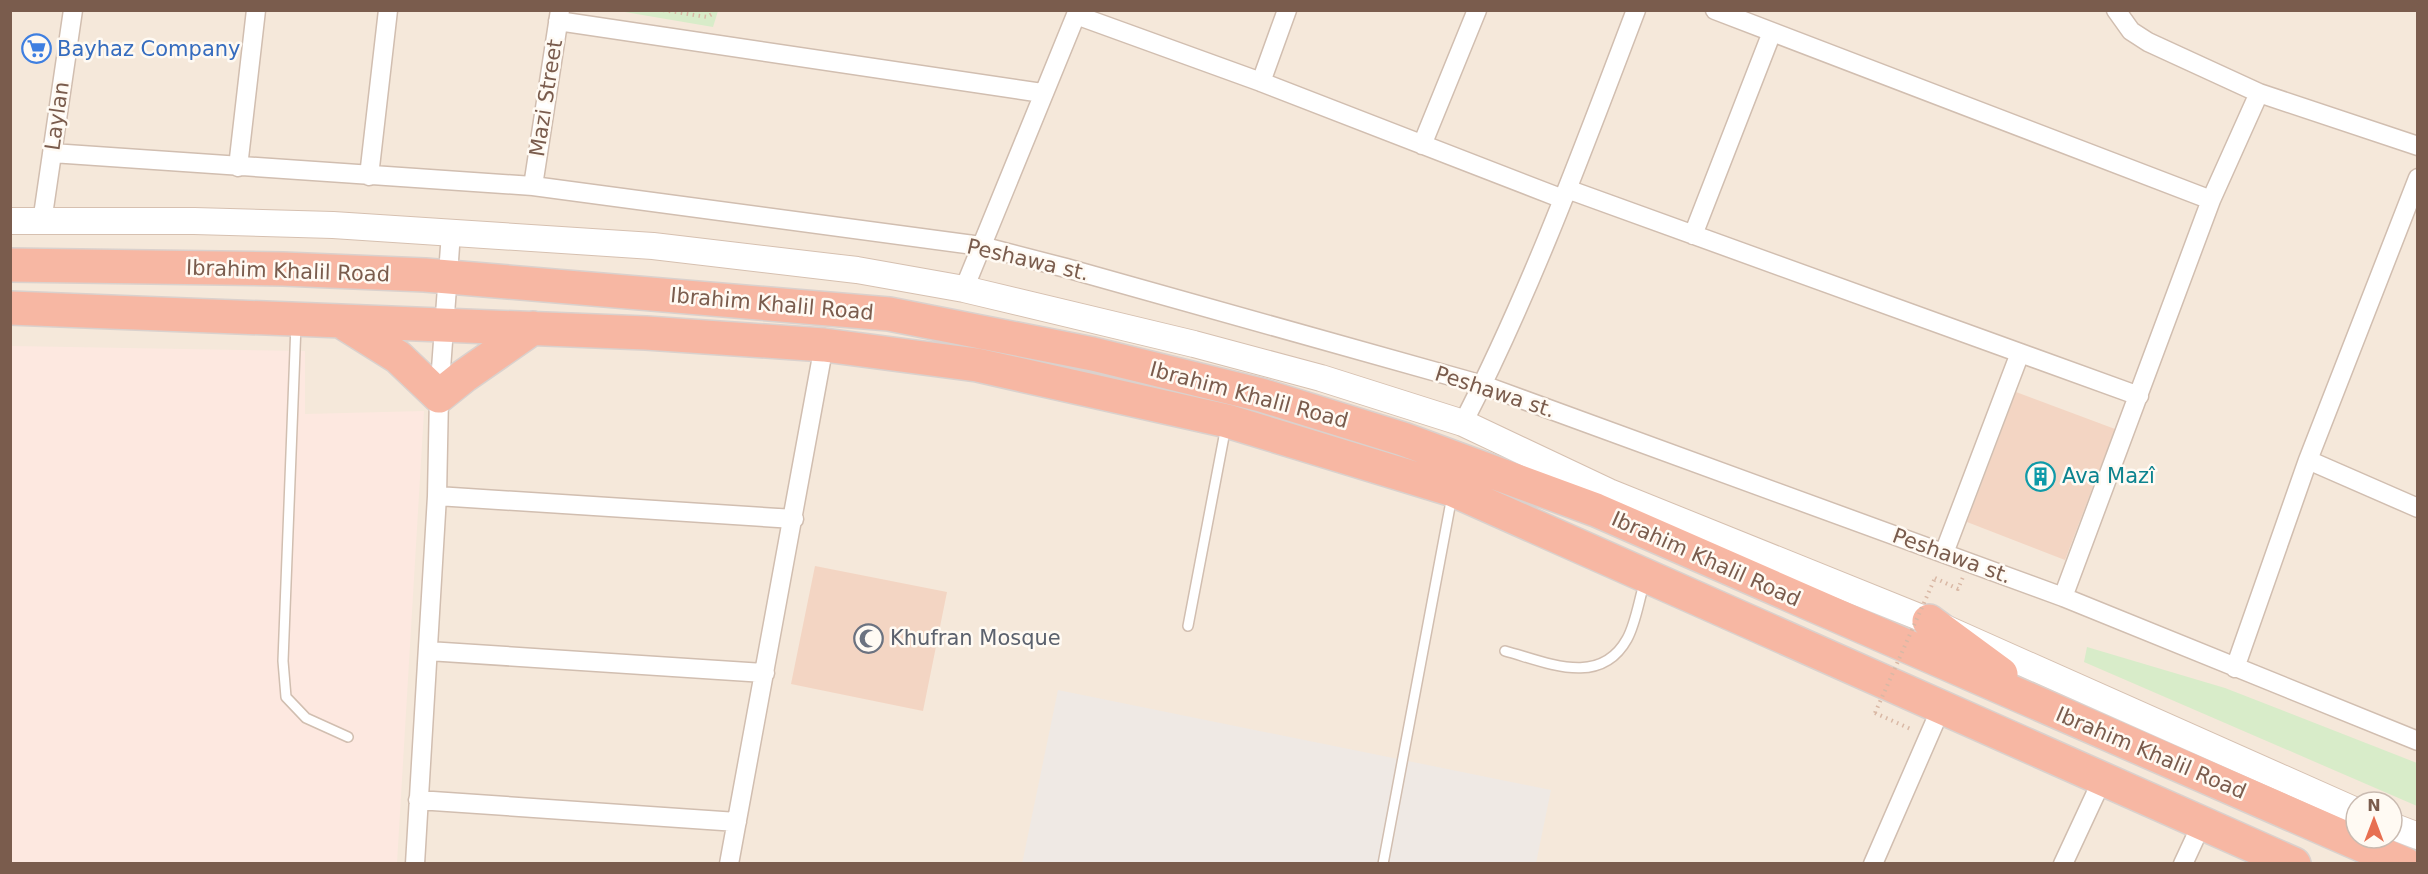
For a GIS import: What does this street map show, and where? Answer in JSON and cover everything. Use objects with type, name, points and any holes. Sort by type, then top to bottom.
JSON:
[{"type":"highway","name":"Ibrahim Khalil Road","points":[[10,265],[283,268],[447,277],[889,314],[1093,354],[1261,395],[1403,439],[1596,510],[2405,864]]},
{"type":"highway","name":"Ibrahim Khalil Road","points":[[10,308],[445,324],[824,345],[977,365],[1227,421],[1453,490],[2294,864]]},
{"type":"highway","points":[[341,321],[398,357],[439,396],[464,375],[533,328]]},
{"type":"highway","points":[[1929,621],[2065,716]]},
{"type":"main road","name":"Ibrahim Khalil Road","points":[[10,221],[206,221],[333,225],[664,247],[857,270],[964,289],[1194,344],[1321,378],[1463,423],[1609,492],[1929,621],[2344,806]]},
{"type":"street","name":"Laylan","points":[[42,222],[73,10]]},
{"type":"street","points":[[238,167],[256,10]]},
{"type":"street","points":[[369,176],[388,10]]},
{"type":"street","points":[[1261,82],[1287,10]]},
{"type":"street","points":[[1422,145],[1477,10]]},
{"type":"street","points":[[1463,423],[1483,385],[1565,194],[1636,10]]},
{"type":"street","points":[[1715,10],[2211,200]]},
{"type":"street","points":[[2116,10],[2131,31],[2148,42],[2259,93],[2418,146]]},
{"type":"street","points":[[964,289],[1042,93],[1077,13],[1422,145],[1693,235],[2139,396]]},
{"type":"street","points":[[559,16],[1042,93]]},
{"type":"street","name":"Mazi Street","points":[[533,186],[559,16]]},
{"type":"street","points":[[1693,235],[1772,32]]},
{"type":"street","points":[[2063,597],[2211,200],[2259,93]]},
{"type":"street","name":"Peshawa st.","points":[[52,153],[533,186],[981,246],[1066,267],[1483,385],[2063,597],[2418,741]]},
{"type":"street","points":[[2235,668],[2308,460],[2418,178]]},
{"type":"street","points":[[415,864],[437,496],[439,396],[451,233]]},
{"type":"street","points":[[729,864],[794,519],[824,345]]},
{"type":"street","points":[[1944,553],[2020,353]]},
{"type":"street","points":[[2308,460],[2418,508]]},
{"type":"street","points":[[437,496],[794,519]]},
{"type":"street","points":[[428,651],[765,673]]},
{"type":"street","points":[[1873,864],[1941,708]]},
{"type":"street","points":[[2063,864],[2103,778]]},
{"type":"street","points":[[418,800],[737,822]]},
{"type":"street","points":[[2183,864],[2202,823]]},
{"type":"lane","points":[[297,319],[283,661],[286,696],[306,718],[348,737]]},
{"type":"lane","points":[[1188,626],[1227,421]]},
{"type":"lane","points":[[1383,864],[1453,490]]},
{"type":"lane","points":[[1505,651],[1578,670],[1595,667],[1616,653],[1628,639],[1646,576]]},
{"type":"path","points":[[663,10],[706,17],[712,14],[712,10]]},
{"type":"path","points":[[1897,723],[1875,713],[1935,578],[1958,589]]},
{"type":"shaded area","points":[[10,11],[2417,11],[2417,863],[11,863]]},
{"type":"shaded area","points":[[11,346],[305,351],[305,414],[424,411],[397,863],[11,864]]},
{"type":"shaded area","points":[[1058,690],[1551,790],[1536,863],[1022,864]]},
{"type":"green space","points":[[619,11],[718,11],[713,27]]},
{"type":"green space","points":[[2087,647],[2225,688],[2417,763],[2417,806],[2404,800],[2404,790],[2380,790],[2084,662]]},
{"type":"building","name":"Ava Mazî","points":[[2016,392],[2115,429],[2065,560],[1967,522]]},
{"type":"building","name":"Khufran Mosque","points":[[815,566],[947,592],[923,711],[791,684]]},
{"type":"place","name":"Bayhaz Company","points":[[36,49]]},
{"type":"place","name":"Ava Mazî","points":[[2041,476]]},
{"type":"place","name":"Khufran Mosque","points":[[869,638]]}]
